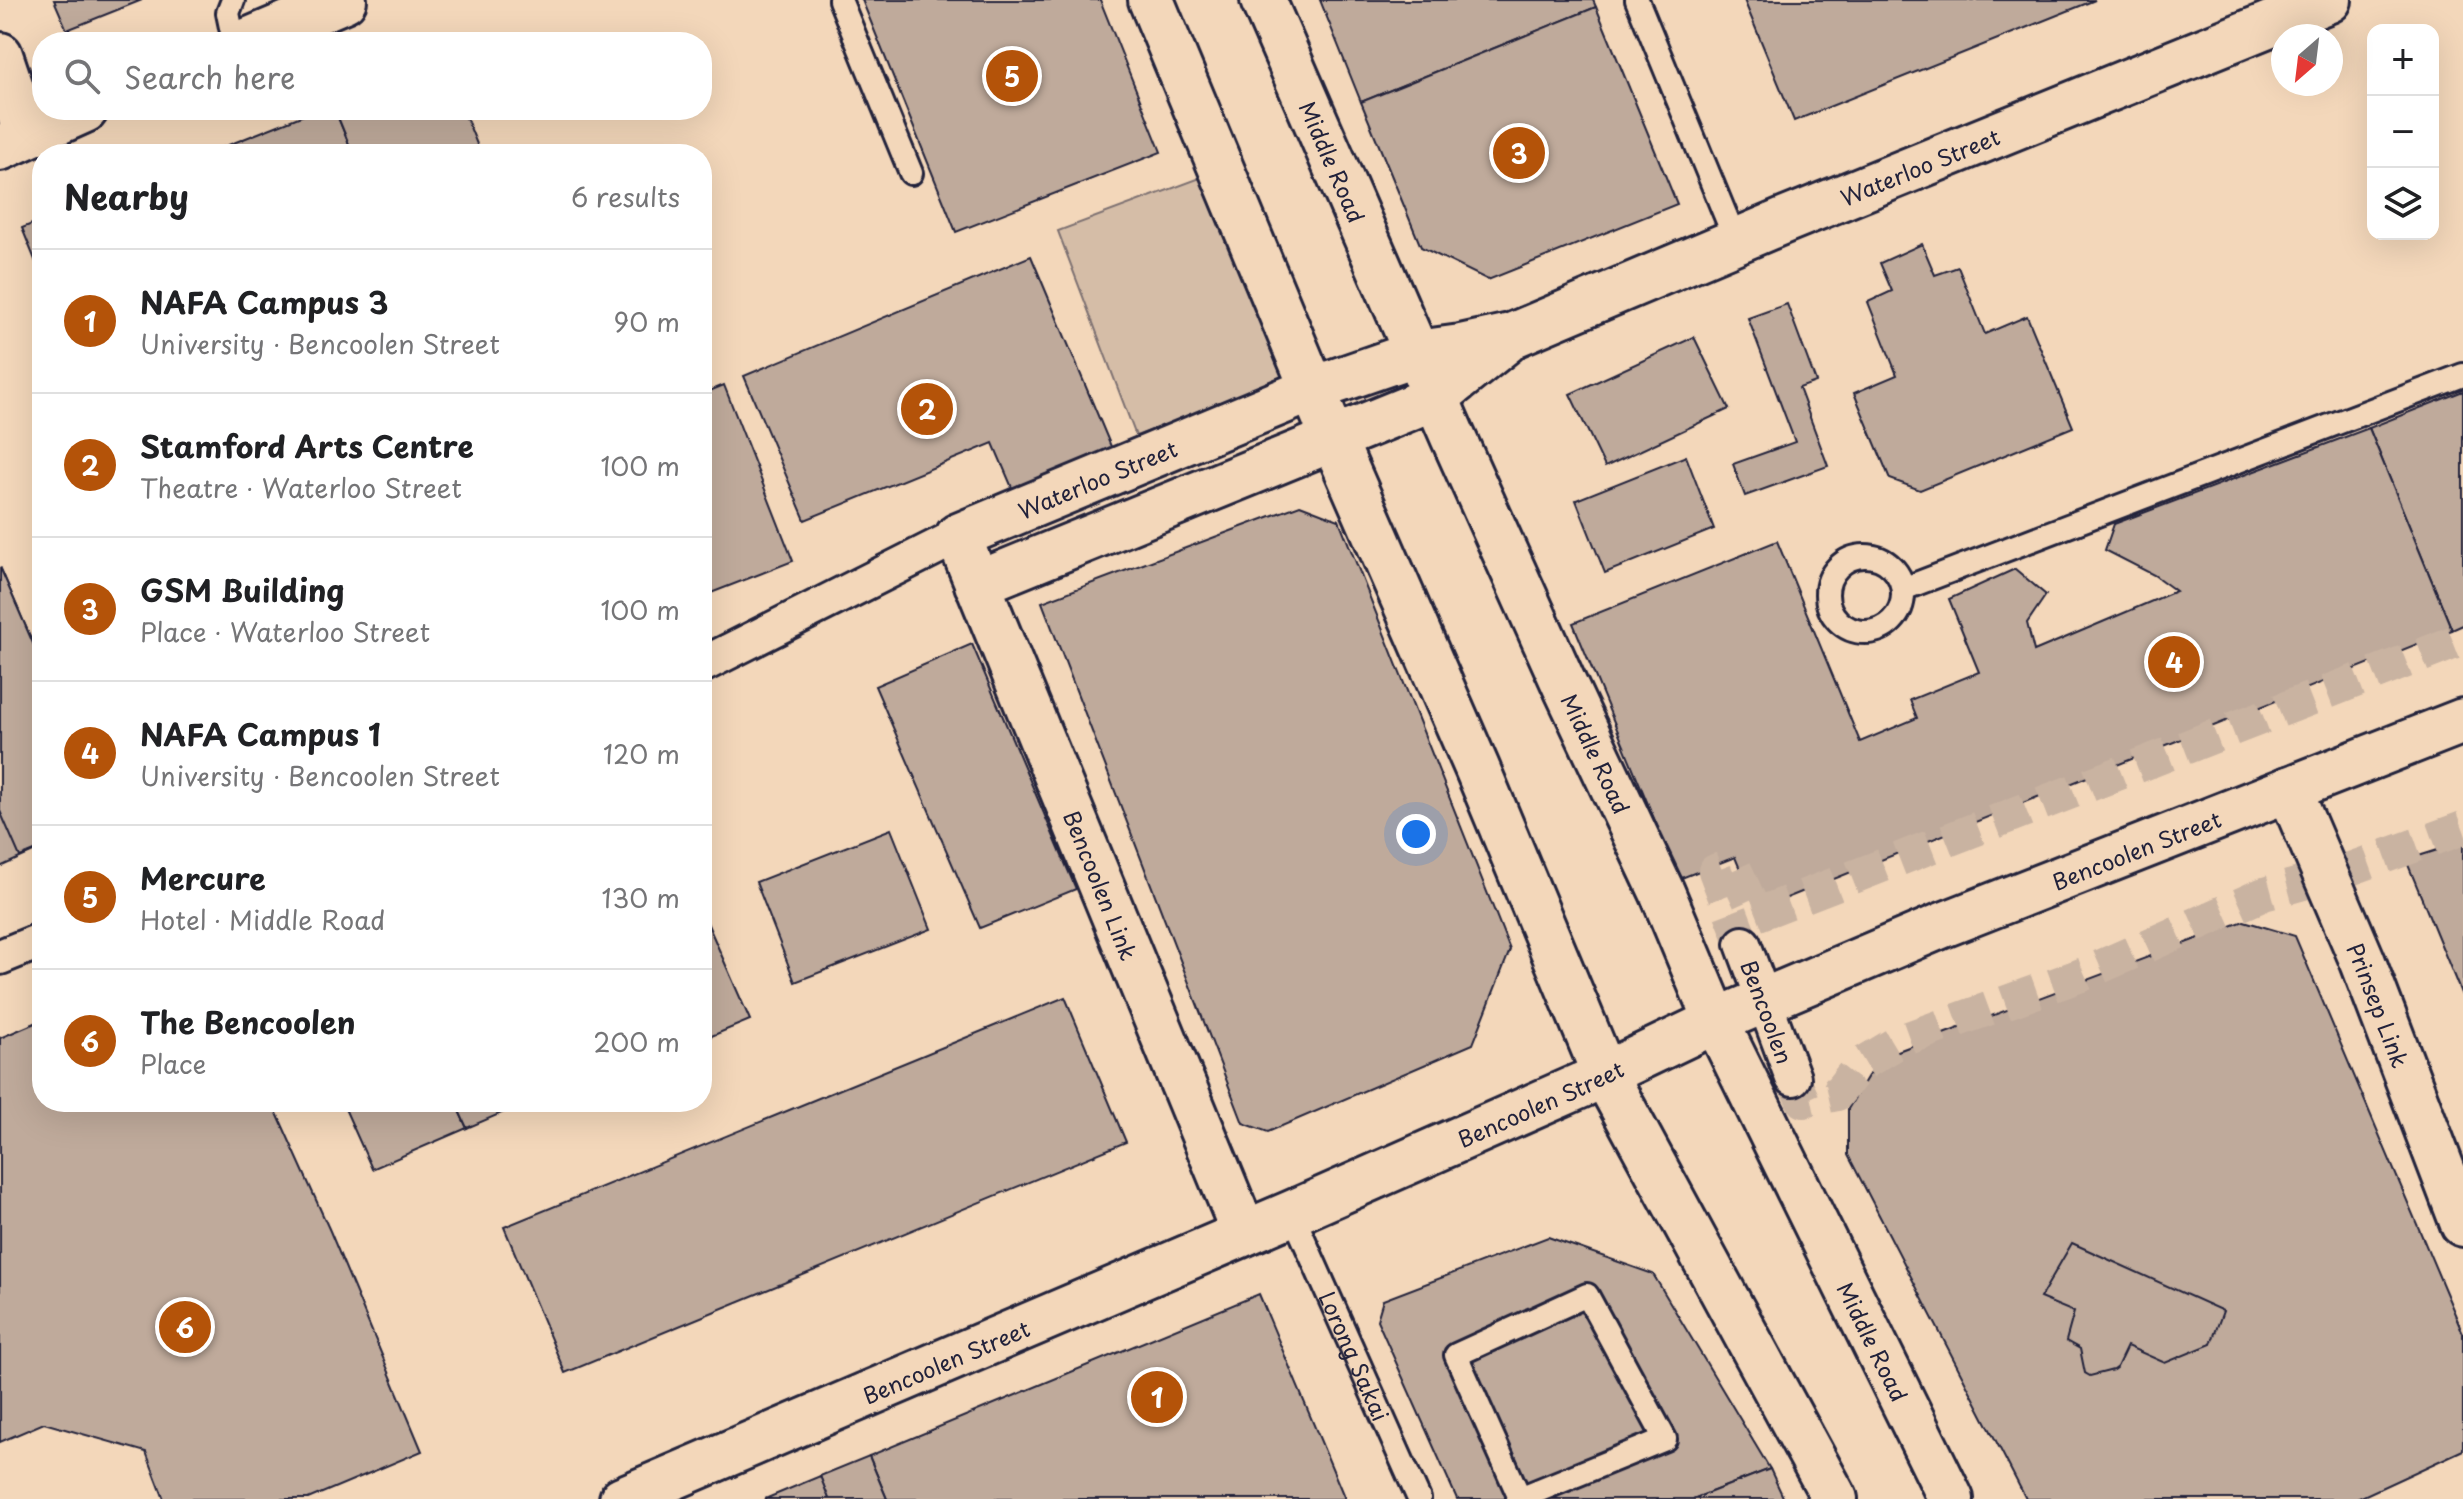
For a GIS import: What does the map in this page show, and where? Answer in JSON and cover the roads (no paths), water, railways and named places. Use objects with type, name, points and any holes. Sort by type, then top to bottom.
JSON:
[{"type":"main road","points":[[269,32],[344,0]]},
{"type":"main road","points":[[1151,0],[1333,438],[1477,768],[1604,1073],[1835,1499]]},
{"type":"main road","name":"Middle Road","points":[[1263,0],[1565,686],[1662,892],[1716,1021],[1951,1499]]},
{"type":"main road","name":"Waterloo Street","points":[[958,536],[1313,389],[1417,353],[1511,336],[2329,0]]},
{"type":"main road","points":[[0,55],[13,141],[62,120]]},
{"type":"main road","name":"Waterloo Street","points":[[977,584],[1436,397],[1511,336]]},
{"type":"main road","name":"Bencoolen Link","points":[[958,536],[1244,1233]]},
{"type":"main road","name":"Bencoolen Street","points":[[639,1496],[1292,1213],[1582,1085],[1716,1021],[1943,925],[2463,721]]},
{"type":"main road","name":"Prinsep Link","points":[[2289,789],[2454,1175],[2463,1224]]},
{"type":"street","name":"Waterloo Street","points":[[712,660],[958,536]]},
{"type":"street","points":[[0,957],[32,944]]},
{"type":"street","name":"Bencoolen","points":[[1743,944],[1793,1078]]},
{"type":"lane","points":[[232,32],[228,13],[233,0]]},
{"type":"lane","points":[[840,0],[911,173]]},
{"type":"lane","points":[[1637,0],[1736,241]]},
{"type":"lane","points":[[1903,589],[2289,451],[2463,375]]},
{"type":"lane","name":"Lorong Sakai","points":[[1292,1213],[1419,1499]]},
{"type":"lane","points":[[1587,1295],[1665,1439],[1519,1499],[1456,1355],[1587,1295]]},
{"type":"tunnel","points":[[1743,944],[1715,871],[1733,865],[1756,915],[2463,639]]},
{"type":"tunnel","points":[[1793,1078],[1803,1101],[1837,1094],[1860,1065],[1900,1041],[2084,974],[2264,894],[2339,873],[2463,828]]},
{"type":"place","name":"Mercure","points":[[1012,76]]},
{"type":"place","name":"GSM Building","points":[[1519,153]]},
{"type":"place","name":"Stamford Arts Centre","points":[[927,409]]},
{"type":"place","name":"NAFA Campus 1","points":[[2174,662]]},
{"type":"place","name":"The Bencoolen","points":[[185,1327]]},
{"type":"place","name":"NAFA Campus 3","points":[[1157,1397]]}]
